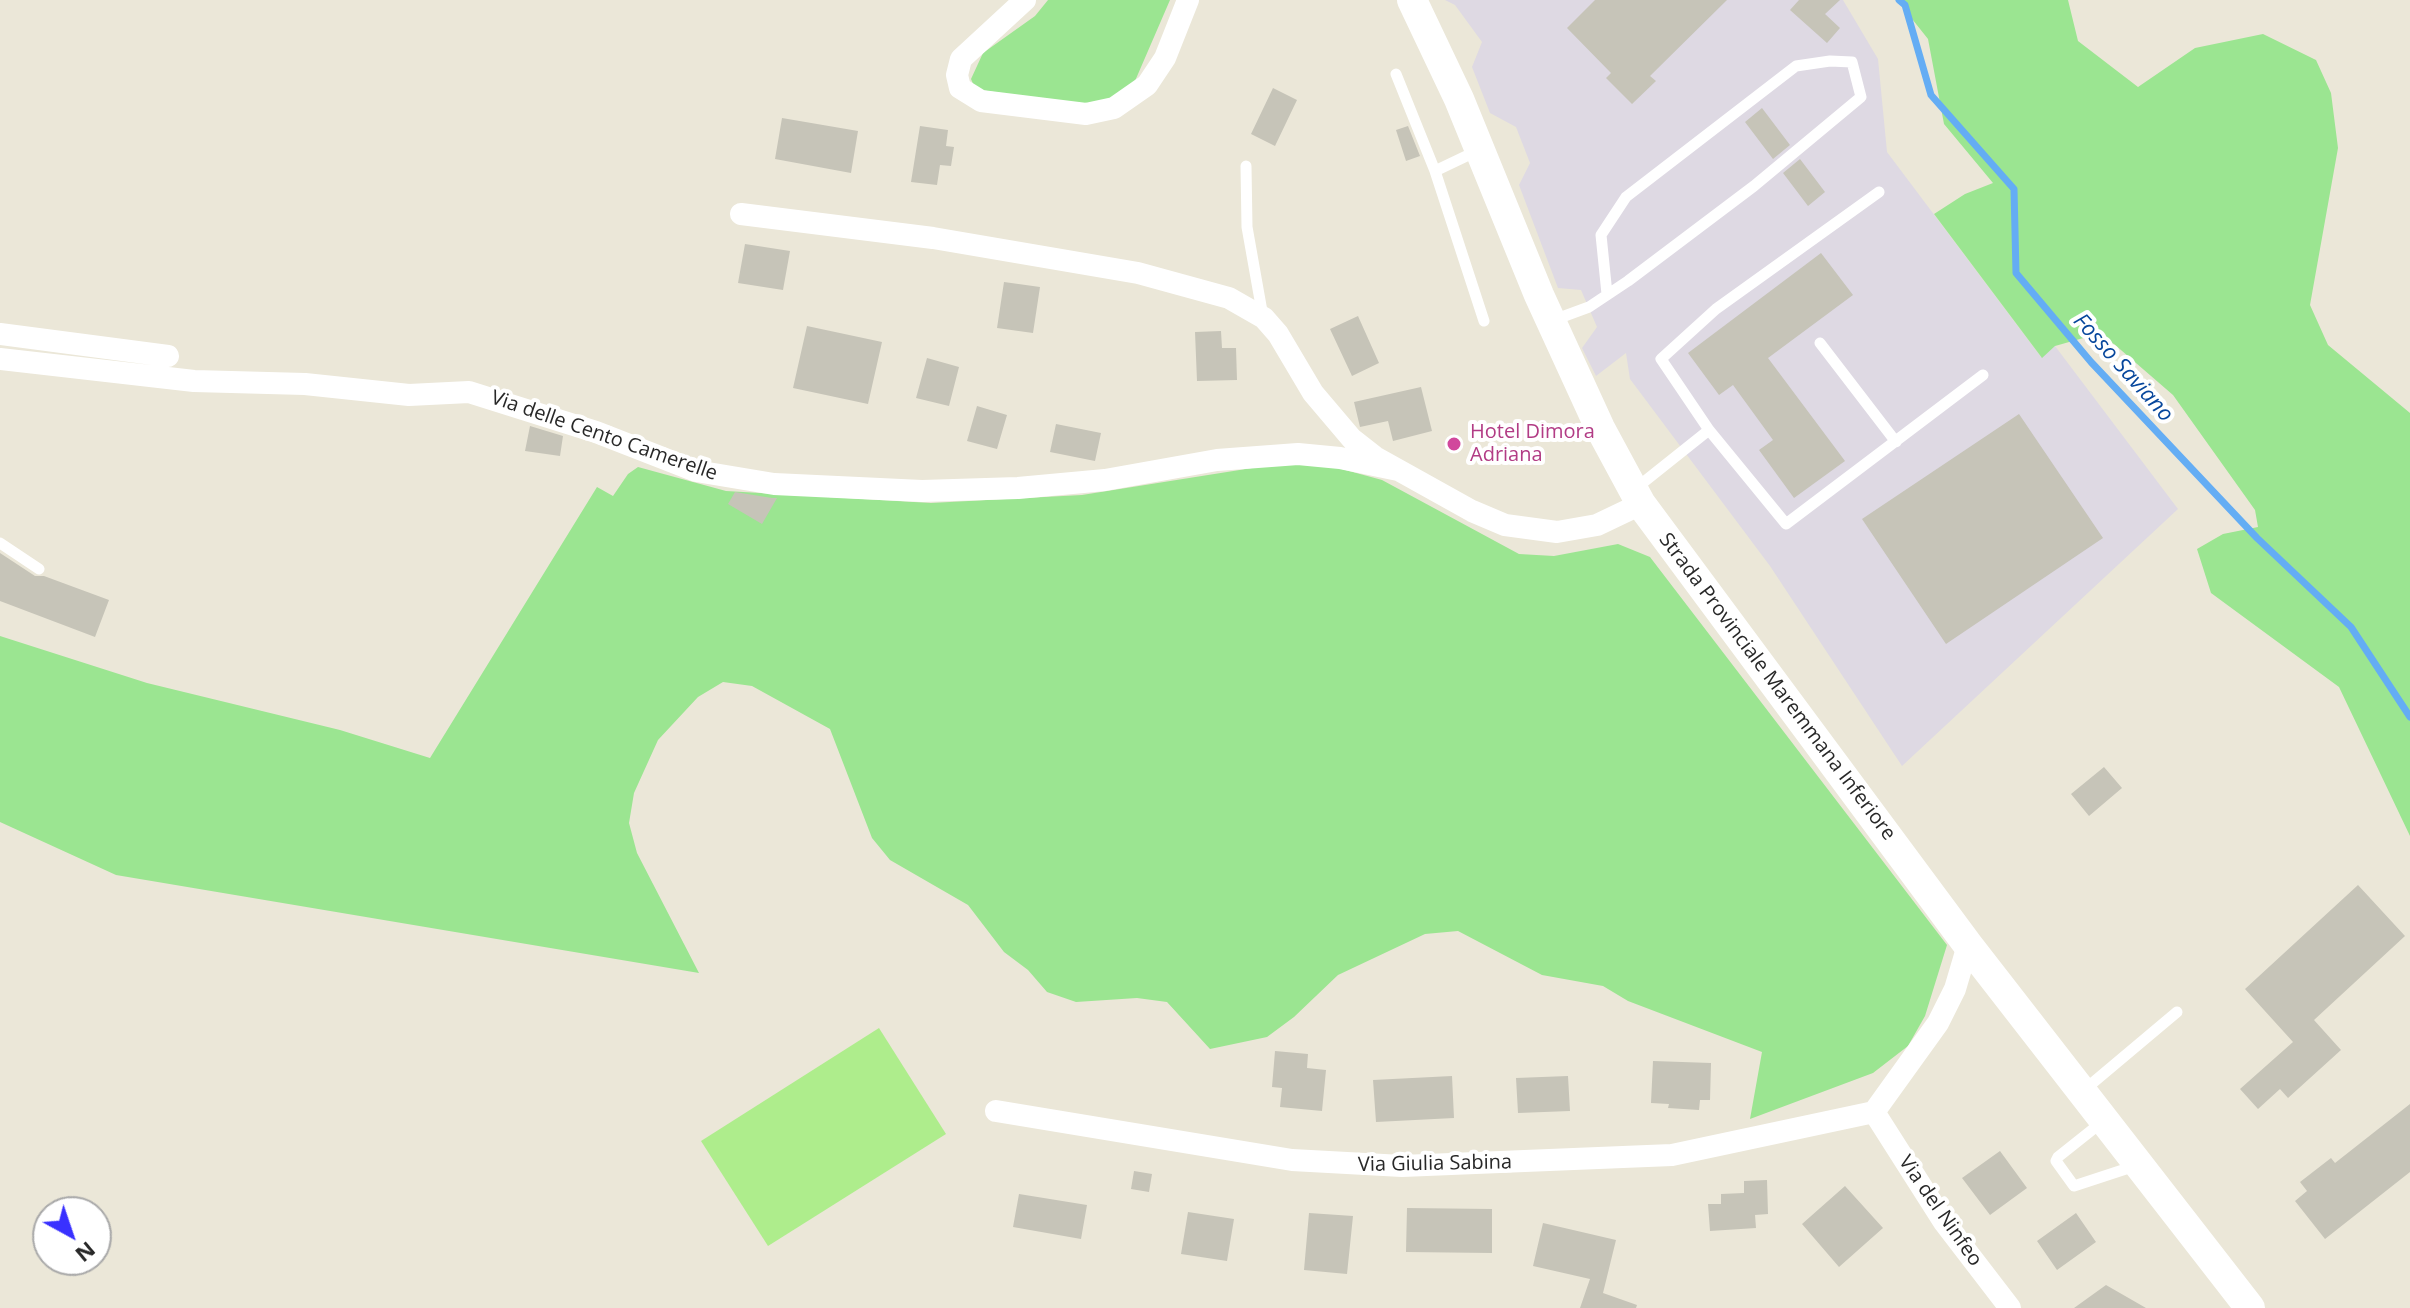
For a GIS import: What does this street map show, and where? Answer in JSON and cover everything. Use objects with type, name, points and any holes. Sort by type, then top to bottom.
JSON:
[{"type":"main road","name":"Strada Provinciale Maremmana Inferiore","points":[[1412,0],[1480,150],[1551,321],[1638,497],[1968,945],[2250,1308]]},
{"type":"street","points":[[1025,0],[961,59],[957,75],[960,88],[981,101],[1086,114],[1124,103],[1147,85],[1165,58],[1188,0]]},
{"type":"street","name":"Via delle Cento Camerelle","points":[[741,214],[933,238],[1138,273],[1237,301],[1264,318],[1285,342],[1332,419],[1375,457],[1472,511],[1505,525],[1543,533],[1597,525],[1638,497]]},
{"type":"street","points":[[0,334],[168,356]]},
{"type":"street","name":"Via delle Cento Camerelle","points":[[1,362],[194,381],[305,384],[409,395],[469,392],[596,432],[696,471],[774,484],[922,491],[1046,486],[1217,460],[1298,454],[1340,458],[1398,470]]},
{"type":"street","points":[[1874,1112],[1938,1023],[1955,989],[1968,945]]},
{"type":"street","name":"Via Giulia Sabina","points":[[996,1111],[1292,1160],[1387,1166],[1672,1155],[1874,1112]]},
{"type":"street","name":"Via del Ninfeo","points":[[1874,1112],[1934,1208],[2010,1308]]},
{"type":"lane","points":[[1551,321],[1589,307],[1607,294],[1754,186],[1861,97],[1852,62],[1830,61],[1796,66],[1626,197],[1601,235],[1607,294]]},
{"type":"lane","points":[[1396,74],[1435,171],[1484,321]]},
{"type":"lane","points":[[1435,171],[1480,150]]},
{"type":"lane","name":"Via delle Cento Camerelle","points":[[1246,166],[1247,227],[1264,318]]},
{"type":"lane","points":[[1879,192],[1716,309],[1661,359],[1709,430],[1786,524],[1983,375]]},
{"type":"lane","points":[[1820,343],[1896,442]]},
{"type":"lane","points":[[1638,497],[1709,430]]},
{"type":"lane","points":[[0,543],[39,569]]},
{"type":"lane","points":[[2082,1092],[2177,1012]]},
{"type":"lane","points":[[2105,1121],[2056,1161],[2074,1186],[2138,1165]]},
{"type":"shaded area","points":[[1445,0],[1843,0],[1878,59],[1887,152],[2041,357],[2055,346],[2178,509],[1902,766],[1770,566],[1630,379],[1626,353],[1596,376],[1582,348],[1597,327],[1581,290],[1558,288],[1519,185],[1530,163],[1516,127],[1490,113],[1472,67],[1482,42],[1455,5]]},
{"type":"green space","points":[[1048,0],[1170,0],[1135,81],[1109,99],[1080,105],[981,90],[974,86],[971,79],[983,53],[1035,16]]},
{"type":"green space","points":[[1897,0],[2068,0],[2078,41],[2138,87],[2195,48],[2263,34],[2316,60],[2331,93],[2338,148],[2310,305],[2328,345],[2410,413],[2410,836],[2339,687],[2211,593],[2197,549],[2223,534],[2258,527],[2255,510],[2173,395],[2114,344],[2094,335],[2055,346],[2042,358],[1934,214],[1965,194],[1993,183],[1944,124],[1928,39]]},
{"type":"green space","points":[[1290,462],[1316,462],[1382,480],[1519,554],[1554,556],[1618,544],[1650,557],[1947,945],[1925,1016],[1908,1046],[1873,1073],[1750,1119],[1762,1052],[1628,1001],[1603,986],[1542,975],[1458,931],[1425,934],[1338,975],[1294,1017],[1267,1037],[1210,1049],[1167,1002],[1137,998],[1076,1002],[1047,992],[1028,970],[1004,952],[968,905],[890,860],[872,838],[830,729],[752,686],[723,682],[698,697],[658,740],[634,793],[629,823],[637,853],[699,973],[116,875],[0,822],[0,636],[147,683],[340,730],[430,758],[597,487],[613,496],[628,474],[638,467],[726,491],[931,503],[1082,495]]},
{"type":"green space","points":[[879,1028],[946,1134],[768,1246],[701,1141]]},
{"type":"building","points":[[1595,0],[1727,0],[1650,76],[1656,81],[1632,104],[1606,78],[1611,73],[1567,28]]},
{"type":"building","points":[[1799,0],[1840,0],[1825,14],[1840,28],[1827,43],[1790,10]]},
{"type":"building","points":[[1273,88],[1297,100],[1275,146],[1251,134]]},
{"type":"building","points":[[1762,108],[1790,145],[1773,159],[1745,122]]},
{"type":"building","points":[[782,118],[858,131],[851,173],[775,159]]},
{"type":"building","points":[[920,126],[948,130],[946,146],[954,147],[951,166],[940,165],[937,185],[911,182]]},
{"type":"building","points":[[1408,126],[1420,156],[1406,161],[1396,130]]},
{"type":"building","points":[[1800,159],[1825,192],[1808,206],[1783,173]]},
{"type":"building","points":[[745,244],[790,251],[783,290],[738,283]]},
{"type":"building","points":[[1821,253],[1853,295],[1768,358],[1845,461],[1794,498],[1759,450],[1773,440],[1733,385],[1719,395],[1688,353]]},
{"type":"building","points":[[1004,282],[1040,287],[1033,333],[997,328]]},
{"type":"building","points":[[1358,316],[1379,363],[1352,376],[1330,329]]},
{"type":"building","points":[[807,326],[882,342],[868,404],[793,388]]},
{"type":"building","points":[[1221,331],[1222,348],[1236,348],[1237,380],[1197,381],[1195,332]]},
{"type":"building","points":[[927,358],[959,367],[949,406],[916,398]]},
{"type":"building","points":[[1421,387],[1432,431],[1393,441],[1388,421],[1360,427],[1354,402]]},
{"type":"building","points":[[977,406],[1007,415],[997,449],[967,441]]},
{"type":"building","points":[[2019,414],[2103,538],[1946,644],[1862,519]]},
{"type":"building","points":[[1056,424],[1101,433],[1095,461],[1050,452]]},
{"type":"building","points":[[530,426],[563,436],[560,456],[525,451]]},
{"type":"building","points":[[735,492],[777,498],[762,524],[728,504]]},
{"type":"building","points":[[0,553],[35,576],[44,576],[109,600],[95,637],[0,601]]},
{"type":"building","points":[[2104,767],[2122,788],[2089,816],[2071,794]]},
{"type":"building","points":[[2358,885],[2405,936],[2314,1020],[2341,1050],[2288,1098],[2280,1089],[2258,1109],[2240,1089],[2293,1042],[2245,989]]},
{"type":"building","points":[[1275,1051],[1308,1054],[1307,1068],[1326,1070],[1322,1111],[1280,1107],[1282,1088],[1272,1087]]},
{"type":"building","points":[[1653,1061],[1711,1063],[1710,1100],[1700,1100],[1699,1110],[1668,1108],[1669,1104],[1651,1103]]},
{"type":"building","points":[[1452,1076],[1454,1118],[1376,1122],[1373,1080]]},
{"type":"building","points":[[1568,1076],[1570,1111],[1518,1113],[1516,1078]]},
{"type":"building","points":[[2410,1104],[2410,1172],[2325,1239],[2295,1201],[2307,1191],[2300,1182],[2331,1158],[2335,1163]]},
{"type":"building","points":[[2000,1151],[2027,1188],[1990,1215],[1962,1178]]},
{"type":"building","points":[[1134,1171],[1152,1174],[1149,1192],[1131,1189]]},
{"type":"building","points":[[1767,1180],[1768,1214],[1755,1215],[1756,1228],[1710,1231],[1708,1204],[1721,1204],[1721,1194],[1744,1193],[1744,1181]]},
{"type":"building","points":[[1845,1186],[1883,1228],[1839,1267],[1802,1224]]},
{"type":"building","points":[[1019,1194],[1087,1205],[1081,1239],[1013,1227]]},
{"type":"building","points":[[1407,1208],[1492,1209],[1492,1253],[1406,1252]]},
{"type":"building","points":[[1188,1212],[1234,1219],[1227,1261],[1181,1254]]},
{"type":"building","points":[[1309,1213],[1353,1216],[1347,1274],[1304,1270]]},
{"type":"building","points":[[2076,1213],[2096,1242],[2057,1270],[2037,1241]]},
{"type":"building","points":[[1543,1223],[1616,1240],[1603,1293],[1637,1305],[1636,1308],[1580,1308],[1590,1279],[1533,1266]]},
{"type":"building","points":[[2106,1285],[2146,1308],[2074,1308]]},
{"type":"waterway","name":"Fosso Saviano","points":[[1899,0],[1905,5],[1931,95],[2014,189],[2016,273],[2091,362],[2257,538],[2351,627],[2410,717]]},
{"type":"place","name":"Hotel Dimora Adriana","points":[[1454,444]]}]
